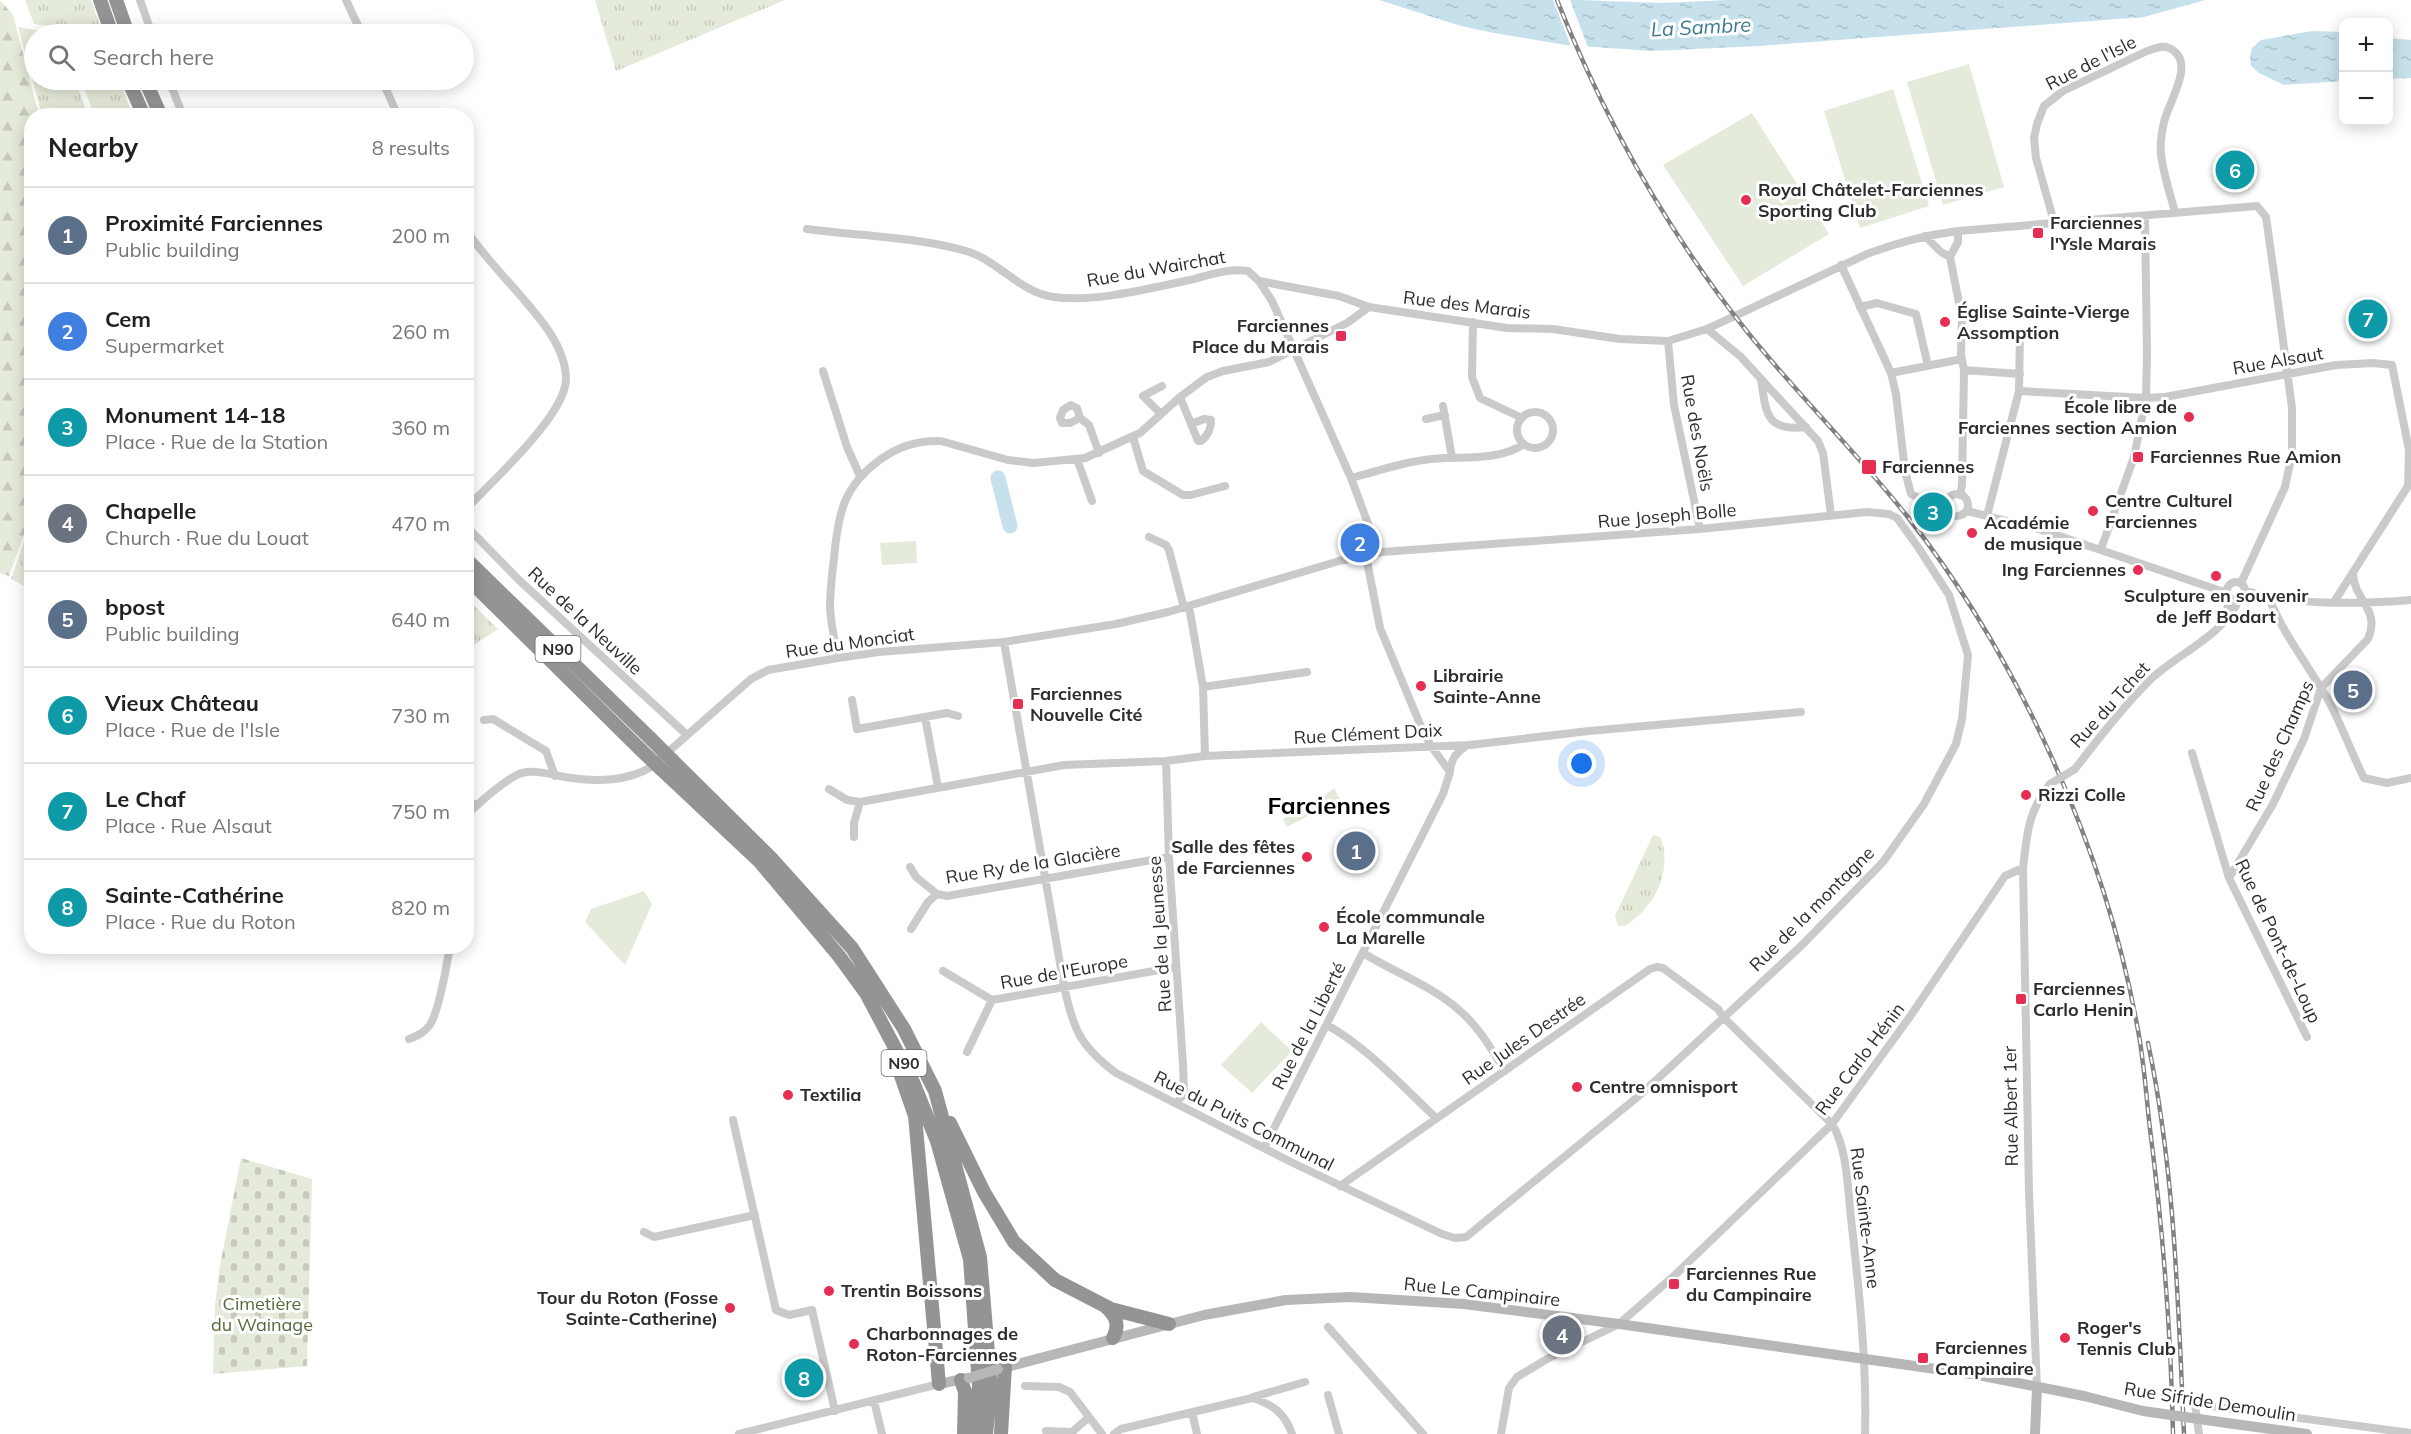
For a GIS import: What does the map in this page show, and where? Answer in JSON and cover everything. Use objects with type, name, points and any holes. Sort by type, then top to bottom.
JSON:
[{"type":"highway","points":[[100,0],[108,24]]},
{"type":"highway","points":[[116,0],[124,24]]},
{"type":"highway","points":[[132,90],[140,108]]},
{"type":"highway","points":[[149,90],[157,108]]},
{"type":"highway","name":"N90","points":[[474,567],[645,744]]},
{"type":"highway","name":"N90","points":[[474,584],[667,765],[770,856],[852,948],[904,1029],[935,1091],[980,1257],[991,1389],[986,1434]]},
{"type":"highway","name":"N90","points":[[667,765],[760,862],[838,956],[866,993],[913,1082],[937,1141],[970,1259],[979,1386],[973,1434]]},
{"type":"highway","points":[[882,1022],[915,1116],[939,1384]]},
{"type":"highway","points":[[935,1091],[984,1192],[1014,1242],[1055,1281],[1111,1309],[1169,1324]]},
{"type":"highway","points":[[1103,1305],[1111,1311],[1116,1320],[1117,1329],[1113,1338]]},
{"type":"highway","points":[[1002,1368],[1002,1434]]},
{"type":"highway","points":[[964,1434],[965,1379]]},
{"type":"main road","name":"Rue Le Campinaire","points":[[965,1379],[1169,1324],[1286,1300],[1350,1297],[1464,1304],[1619,1324],[1978,1375],[2037,1388]]},
{"type":"main road","points":[[939,1384],[965,1379]]},
{"type":"main road","name":"Rue Sifride Demoulin","points":[[2037,1388],[2084,1396],[2143,1411],[2307,1434]]},
{"type":"main road","name":"Rue Albert 1er","points":[[2035,1434],[2037,1388]]},
{"type":"street","points":[[140,0],[148,24]]},
{"type":"street","points":[[346,0],[357,24]]},
{"type":"street","name":"Rue de l'Isle","points":[[2054,222],[2036,158],[2034,138],[2044,106],[2063,91],[2161,46],[2170,47],[2179,55],[2182,64],[2179,80],[2164,122],[2161,153],[2175,212]]},
{"type":"street","points":[[173,90],[180,108]]},
{"type":"street","points":[[386,90],[394,108]]},
{"type":"street","name":"Rue du Tchet","points":[[2050,784],[2075,769],[2105,728],[2139,691],[2172,661],[2223,624],[2242,592],[2290,469],[2292,408],[2266,217],[2257,206],[2175,212]]},
{"type":"street","points":[[1831,515],[1823,453],[1818,441],[1740,356],[1707,329],[1841,265],[1891,245],[1925,236],[1958,231],[2175,212]]},
{"type":"street","points":[[2101,549],[2134,457],[2146,398],[2145,216]]},
{"type":"street","name":"Rue du Wairchat","points":[[807,229],[940,245],[968,251],[987,260],[1036,293],[1055,298],[1133,291],[1240,270],[1248,272],[1259,281]]},
{"type":"street","points":[[1958,231],[1958,242],[1950,257],[1962,318],[1964,370],[1960,495]]},
{"type":"street","points":[[1925,236],[1941,252],[1950,257]]},
{"type":"street","points":[[474,240],[550,333],[563,357],[566,382],[556,409],[538,433],[474,501]]},
{"type":"street","points":[[1841,265],[1891,373],[1896,394],[1905,471],[1911,494],[1920,499],[1946,503]]},
{"type":"street","points":[[1259,281],[1272,302],[1351,478],[1379,553]]},
{"type":"street","name":"Rue des Marais","points":[[1259,281],[1339,296],[1369,307],[1507,328],[1553,329],[1620,339],[1668,341],[1707,329]]},
{"type":"street","points":[[1860,307],[1877,303],[1916,314],[1928,366]]},
{"type":"street","points":[[838,658],[830,610],[837,526],[843,504],[860,476],[886,455],[900,447],[923,441],[941,441],[1008,460],[1034,463],[1077,459],[1099,453],[1140,433],[1180,397],[1207,377],[1223,371],[1269,362],[1347,323],[1369,307]]},
{"type":"street","points":[[1473,322],[1472,377],[1480,398],[1522,418]]},
{"type":"street","points":[[1987,516],[2019,391],[2019,331]]},
{"type":"street","name":"Rue des Noëls","points":[[1668,341],[1674,405],[1700,529]]},
{"type":"street","points":[[1891,373],[1962,359]]},
{"type":"street","name":"Rue Alsaut","points":[[2019,391],[2165,397],[2336,365],[2373,363],[2392,365],[2409,450],[2408,486],[2334,602]]},
{"type":"street","points":[[1964,370],[2020,374]]},
{"type":"street","points":[[823,371],[847,447],[860,476]]},
{"type":"street","points":[[1760,377],[1765,408],[1771,420],[1779,427],[1789,429],[1806,427]]},
{"type":"street","points":[[1161,414],[1143,396],[1162,386]]},
{"type":"street","points":[[1180,397],[1191,424]]},
{"type":"street","points":[[1426,419],[1444,410],[1452,458]]},
{"type":"street","points":[[1528,413],[1540,413],[1550,420],[1553,430],[1548,442],[1536,448],[1524,444],[1517,429],[1522,418],[1528,413]]},
{"type":"street","points":[[1080,418],[1089,425],[1099,453]]},
{"type":"street","points":[[1133,437],[1143,471],[1183,495],[1225,486]]},
{"type":"street","points":[[1351,478],[1423,460],[1487,456],[1514,451],[1524,444]]},
{"type":"street","points":[[1077,459],[1092,501]]},
{"type":"street","points":[[1967,511],[1968,501],[1960,495],[1952,496],[1946,503],[1947,510],[1958,517],[1967,511],[2039,529],[2228,595],[2242,592],[2269,598],[2334,602],[2411,600]]},
{"type":"street","name":"Rue de la montagne","points":[[1723,1017],[1802,945],[1883,862],[1924,804],[1956,744],[1962,719],[1968,655],[1949,595],[1896,518],[1889,514],[1867,512],[1831,515]]},
{"type":"street","name":"Rue Joseph Bolle","points":[[1505,544],[1700,529],[1831,515]]},
{"type":"street","name":"Rue de la Neuville","points":[[474,534],[519,580],[686,734]]},
{"type":"street","points":[[1149,537],[1166,545],[1169,549],[1186,607],[1203,687],[1205,756]]},
{"type":"street","name":"Rue du Monciat","points":[[474,808],[517,774],[528,771],[603,780],[642,772],[651,767],[686,734],[762,672],[879,652],[1004,642],[1116,624],[1186,607],[1330,564],[1379,553],[1505,544]]},
{"type":"street","points":[[1366,556],[1380,628],[1407,696],[1431,746],[1450,772]]},
{"type":"street","points":[[2354,571],[2354,585],[2365,602]]},
{"type":"street","points":[[2223,624],[2228,595],[2227,586],[2232,582],[2242,592]]},
{"type":"street","points":[[2269,598],[2274,612],[2328,699],[2364,778],[2387,783],[2411,778]]},
{"type":"street","name":"Rue des Champs","points":[[2229,878],[2273,804],[2304,739],[2320,688],[2368,639],[2372,629],[2372,618],[2365,602]]},
{"type":"street","name":"Rue du Puits Communal","points":[[1004,642],[1072,1021],[1092,1053],[1116,1073],[1340,1186],[1442,1234],[1455,1238],[1466,1237],[1640,1095],[1723,1017]]},
{"type":"street","points":[[1203,687],[1307,672]]},
{"type":"street","points":[[852,700],[857,729],[947,713],[958,716]]},
{"type":"street","name":"Rue Clément Daix","points":[[860,802],[1064,765],[1470,744],[1801,712]]},
{"type":"street","points":[[925,717],[938,787]]},
{"type":"street","points":[[484,720],[493,719],[546,751],[555,776]]},
{"type":"street","name":"Rue de la Liberté","points":[[1264,1148],[1443,794],[1451,761],[1455,755],[1470,744]]},
{"type":"street","name":"Rue de Pont-de-Loup","points":[[2192,753],[2229,878],[2307,1037]]},
{"type":"street","name":"Rue de la Jeunesse","points":[[1166,761],[1169,857],[1184,1083],[1184,1093],[1178,1103]]},
{"type":"street","name":"Rue Albert 1er","points":[[2037,1388],[2029,1192],[2023,868],[2027,829],[2032,810],[2050,784]]},
{"type":"street","points":[[829,789],[847,800],[860,802],[854,824],[854,837]]},
{"type":"street","name":"Rue Ry de la Glacière","points":[[910,867],[916,877],[937,894],[947,896],[1169,857]]},
{"type":"street","name":"Rue Carlo Hénin","points":[[1501,1434],[1509,1388],[1516,1377],[1547,1359],[1619,1324],[1685,1266],[1832,1124],[1909,1018],[2005,876],[2023,868]]},
{"type":"street","name":"Rue Ry de la Glacière","points":[[911,929],[928,902],[937,894]]},
{"type":"street","points":[[1363,953],[1445,999],[1460,1010],[1475,1026],[1505,1071]]},
{"type":"street","points":[[409,1039],[418,1036],[430,1025],[445,977],[449,954]]},
{"type":"street","name":"Rue de l'Europe","points":[[943,971],[992,1000],[1176,967]]},
{"type":"street","name":"Rue Jules Destrée","points":[[1340,1186],[1650,969],[1663,968],[1718,1009],[1723,1017]]},
{"type":"street","name":"Rue de l'Europe","points":[[967,1052],[992,1000]]},
{"type":"street","name":"Rue Sainte-Anne","points":[[1723,1017],[1832,1124],[1837,1132],[1846,1173],[1864,1326],[1865,1434]]},
{"type":"street","points":[[1327,1025],[1341,1033],[1365,1053],[1436,1118]]},
{"type":"street","points":[[733,1120],[776,1310],[789,1315],[813,1310],[835,1411]]},
{"type":"street","points":[[644,1232],[654,1237],[755,1215]]},
{"type":"street","points":[[1328,1327],[1423,1434]]},
{"type":"street","points":[[1114,1434],[1121,1430],[1252,1398],[1305,1382]]},
{"type":"street","points":[[739,1434],[939,1384]]},
{"type":"street","points":[[1025,1386],[1059,1387],[1070,1392],[1102,1434]]},
{"type":"street","points":[[1328,1395],[1338,1434]]},
{"type":"street","points":[[1252,1398],[1266,1402],[1280,1411],[1292,1434]]},
{"type":"street","points":[[874,1401],[882,1434]]},
{"type":"street","points":[[2199,1434],[2195,1404],[2411,1433]]},
{"type":"street","points":[[1192,1412],[1197,1434]]},
{"type":"street","points":[[1046,1431],[1071,1432],[1088,1418]]},
{"type":"green space","points":[[0,0],[13,15],[24,57],[24,90],[32,90],[37,108],[24,108],[24,534],[9,576],[0,573]]},
{"type":"green space","points":[[25,0],[91,0],[99,24],[34,24]]},
{"type":"green space","points":[[595,0],[785,0],[616,71]]},
{"type":"green space","points":[[18,27],[24,28],[24,49]]},
{"type":"green space","points":[[1969,64],[2004,187],[1943,205],[1907,82]]},
{"type":"green space","points":[[1893,89],[1929,206],[1860,228],[1824,111]]},
{"type":"green space","points":[[35,90],[79,90],[85,108],[40,108]]},
{"type":"green space","points":[[85,90],[123,90],[130,108],[91,108]]},
{"type":"green space","name":"Royal Châtelet-Farciennes Sporting Club","points":[[1752,113],[1829,234],[1743,286],[1663,165]]},
{"type":"green space","points":[[24,541],[24,586],[11,579]]},
{"type":"green space","points":[[916,541],[917,563],[882,565],[880,543]]},
{"type":"green space","points":[[474,606],[498,629],[474,645]]},
{"type":"green space","points":[[1334,788],[1342,803],[1319,810],[1287,827],[1283,819],[1315,803]]},
{"type":"green space","points":[[1653,835],[1660,837],[1665,858],[1661,880],[1645,909],[1629,923],[1618,926],[1615,916]]},
{"type":"green space","points":[[644,891],[652,904],[625,965],[585,922],[591,909]]},
{"type":"green space","points":[[1261,1022],[1292,1051],[1252,1093],[1221,1065]]},
{"type":"green space","name":"Cimetière du Wainage","points":[[241,1158],[312,1179],[307,1366],[213,1374],[215,1304],[220,1265]]},
{"type":"water","name":"La Sambre","points":[[1379,0],[1580,0],[1663,3],[1728,0],[2205,0],[2144,17],[1759,46],[1652,51],[1566,45],[1494,33],[1461,26]]},
{"type":"water","points":[[2312,31],[2339,32],[2339,81],[2284,85],[2259,73],[2251,66],[2250,56],[2252,48],[2261,40]]},
{"type":"water","points":[[2393,38],[2411,40],[2411,78],[2393,79]]},
{"type":"pier","points":[[1553,0],[1570,0],[1589,50],[1572,49]]},
{"type":"waterway","points":[[998,478],[1010,526]]},
{"type":"railway","points":[[1557,0],[1617,132],[1665,216],[1719,296],[1749,334],[1888,493],[1947,571],[1985,630],[2052,757],[2103,891],[2122,958],[2139,1038],[2162,1243],[2173,1434]]},
{"type":"railway","points":[[2148,1043],[2170,1189],[2184,1434]]},
{"type":"place","name":"Vieux Château","points":[[2235,170]]},
{"type":"place","name":"Royal Châtelet-Farciennes Sporting Club","points":[[1746,200]]},
{"type":"place","name":"Farciennes l'Ysle Marais","points":[[2038,233]]},
{"type":"place","name":"Le Chaf","points":[[2368,319]]},
{"type":"place","name":"Église Sainte-Vierge Assomption","points":[[1945,322]]},
{"type":"place","name":"Farciennes Place du Marais","points":[[1341,336]]},
{"type":"place","name":"École libre de Farciennes section Amion","points":[[2189,417]]},
{"type":"place","name":"Farciennes Rue Amion","points":[[2138,457]]},
{"type":"place","name":"Farciennes","points":[[1869,467]]},
{"type":"place","name":"Centre Culturel Farciennes","points":[[2093,511]]},
{"type":"place","name":"Monument 14-18","points":[[1933,512]]},
{"type":"place","name":"Académie de musique","points":[[1972,533]]},
{"type":"place","name":"Cem","points":[[1360,543]]},
{"type":"place","name":"Ing Farciennes","points":[[2138,570]]},
{"type":"place","name":"Sculpture en souvenir de Jeff Bodart","points":[[2216,576]]},
{"type":"place","name":"Librairie Sainte-Anne","points":[[1421,686]]},
{"type":"place","name":"bpost","points":[[2353,690]]},
{"type":"place","name":"Farciennes Nouvelle Cité","points":[[1018,704]]},
{"type":"place","name":"Rizzi Colle","points":[[2026,795]]},
{"type":"place","name":"Proximité Farciennes","points":[[1356,851]]},
{"type":"place","name":"Salle des fêtes de Farciennes","points":[[1307,857]]},
{"type":"place","name":"École communale La Marelle","points":[[1324,927]]},
{"type":"place","name":"Farciennes Carlo Henin","points":[[2021,999]]},
{"type":"place","name":"Centre omnisport","points":[[1577,1087]]},
{"type":"place","name":"Textilia","points":[[788,1095]]},
{"type":"place","name":"Farciennes Rue du Campinaire","points":[[1674,1284]]},
{"type":"place","name":"Trentin Boissons","points":[[829,1291]]},
{"type":"place","name":"Tour du Roton (Fosse Sainte-Catherine)","points":[[730,1308]]},
{"type":"place","name":"Chapelle","points":[[1562,1335]]},
{"type":"place","name":"Roger's Tennis Club","points":[[2065,1338]]},
{"type":"place","name":"Charbonnages de Roton-Farciennes","points":[[854,1344]]},
{"type":"place","name":"Farciennes Campinaire","points":[[1923,1358]]},
{"type":"place","name":"Sainte-Cathérine","points":[[804,1378]]},
{"type":"district","name":"Farciennes","points":[[1329,806]]}]
